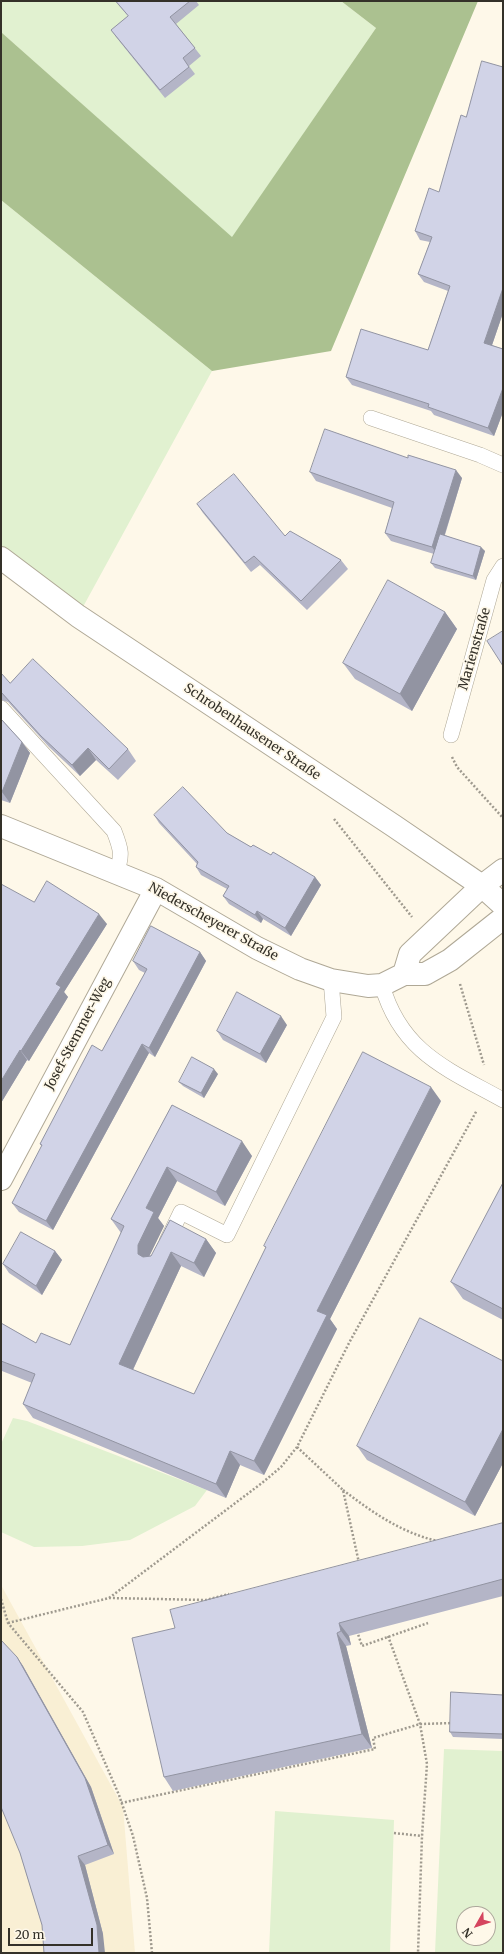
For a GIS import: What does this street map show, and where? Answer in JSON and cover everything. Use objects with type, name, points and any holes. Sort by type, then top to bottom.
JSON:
[{"type":"street","name":"Schrobenhausener Straße","points":[[1,558],[78,616],[482,886],[503,904]]},
{"type":"street","name":"Niederscheyerer Straße","points":[[1,826],[156,889],[257,948],[300,969],[332,980],[368,986],[382,985],[404,974],[425,974],[450,960],[503,918]]},
{"type":"street","points":[[404,974],[410,954],[482,886],[503,870]]},
{"type":"street","name":"Josef-Stemmer-Weg","points":[[1,1179],[156,889]]},
{"type":"lane","points":[[371,418],[503,464]]},
{"type":"lane","name":"Marienstraße","points":[[451,735],[494,580],[503,566]]},
{"type":"lane","points":[[1,708],[114,831],[120,846],[121,859],[116,873]]},
{"type":"lane","points":[[159,1257],[181,1212],[227,1235],[334,1017],[332,980]]},
{"type":"lane","points":[[382,985],[387,1003],[396,1020],[416,1046],[437,1064],[503,1100]]},
{"type":"path","points":[[451,735],[449,753],[457,767],[503,818]]},
{"type":"path","points":[[333,817],[428,936]]},
{"type":"path","points":[[109,1598],[262,1483],[281,1467],[297,1446],[350,1343],[487,1091],[484,1060],[455,968],[450,960]]},
{"type":"path","points":[[297,1446],[343,1490],[390,1523],[414,1534],[441,1542],[434,1544]]},
{"type":"path","points":[[343,1490],[360,1565],[353,1567]]},
{"type":"path","points":[[8,1623],[109,1598],[206,1600],[230,1594]]},
{"type":"path","points":[[1,1599],[8,1623],[83,1712],[121,1803],[133,1836],[147,1898],[152,1953]]},
{"type":"path","points":[[356,1626],[362,1646],[428,1623]]},
{"type":"path","points":[[388,1636],[420,1724],[427,1764],[422,1836],[418,1953]]},
{"type":"path","points":[[121,1803],[375,1749],[373,1738],[420,1724],[453,1723]]},
{"type":"path","points":[[394,1833],[422,1836]]},
{"type":"shaded area","points":[[1,1585],[123,1807],[135,1953],[1,1953]]},
{"type":"green space","points":[[1,1],[341,1],[376,28],[232,238],[1,32]]},
{"type":"green space","points":[[341,1],[478,1],[331,351],[212,371],[1,200],[1,32],[232,237],[376,28]]},
{"type":"green space","points":[[1,200],[212,371],[78,616],[1,558]]},
{"type":"green space","points":[[13,1418],[27,1421],[207,1490],[195,1506],[130,1540],[82,1546],[34,1547],[1,1532],[1,1444]]},
{"type":"green space","points":[[444,1749],[503,1751],[503,1953],[435,1953]]},
{"type":"green space","points":[[275,1811],[394,1820],[390,1953],[269,1953]]},
{"type":"building","points":[[116,1],[190,1],[170,17],[195,48],[183,58],[189,67],[160,90],[111,30],[128,16]]},
{"type":"building","points":[[482,61],[503,67],[503,288],[484,343],[503,349],[503,388],[488,428],[428,407],[429,404],[346,377],[361,329],[428,350],[450,286],[418,274],[432,237],[415,231],[429,188],[439,192],[461,115],[466,117]]},
{"type":"building","points":[[325,429],[408,458],[408,455],[456,470],[432,547],[385,533],[394,502],[310,472]]},
{"type":"building","points":[[234,474],[285,536],[290,531],[341,560],[301,601],[254,556],[245,563],[197,504]]},
{"type":"building","points":[[440,534],[481,547],[473,576],[431,563]]},
{"type":"building","points":[[388,580],[445,612],[400,694],[343,663]]},
{"type":"building","points":[[503,631],[503,666],[487,641]]},
{"type":"building","points":[[33,659],[128,749],[109,769],[88,748],[72,765],[41,736],[1,692],[1,673],[10,683]]},
{"type":"building","points":[[1,719],[22,742],[2,792],[1,792]]},
{"type":"building","points":[[183,787],[227,833],[251,847],[253,845],[271,855],[273,852],[315,877],[285,928],[257,911],[255,915],[223,896],[229,886],[196,867],[198,862],[154,815]]},
{"type":"building","points":[[47,881],[99,914],[56,984],[61,987],[1,1081],[1,884],[34,902]]},
{"type":"building","points":[[151,926],[200,952],[149,1048],[142,1044],[46,1221],[12,1203],[42,1145],[40,1144],[92,1045],[102,1051],[147,969],[133,961]]},
{"type":"building","points":[[237,992],[281,1016],[260,1054],[217,1031]]},
{"type":"building","points":[[363,1052],[431,1087],[317,1311],[327,1315],[254,1461],[230,1451],[216,1484],[23,1404],[35,1374],[1,1361],[1,1323],[36,1343],[41,1333],[70,1345],[124,1226],[111,1219],[172,1105],[242,1141],[216,1192],[167,1167],[146,1208],[154,1212],[138,1245],[138,1254],[143,1257],[151,1256],[170,1220],[206,1239],[194,1263],[171,1252],[119,1364],[194,1394],[266,1247],[264,1246]]},
{"type":"building","points":[[192,1057],[214,1069],[201,1093],[179,1082]]},
{"type":"building","points":[[503,1183],[503,1309],[451,1282]]},
{"type":"building","points":[[21,1232],[55,1251],[36,1286],[3,1264]]},
{"type":"building","points":[[420,1318],[503,1361],[503,1429],[465,1502],[357,1446]]},
{"type":"building","points":[[503,1523],[503,1579],[339,1623],[341,1631],[337,1633],[362,1734],[164,1777],[132,1638],[175,1628],[170,1610]]},
{"type":"building","points":[[1,1640],[17,1657],[85,1778],[108,1845],[78,1856],[97,1925],[99,1953],[44,1953],[42,1925],[20,1853],[1,1807]]},
{"type":"building","points":[[451,1692],[503,1695],[503,1734],[450,1732]]}]
